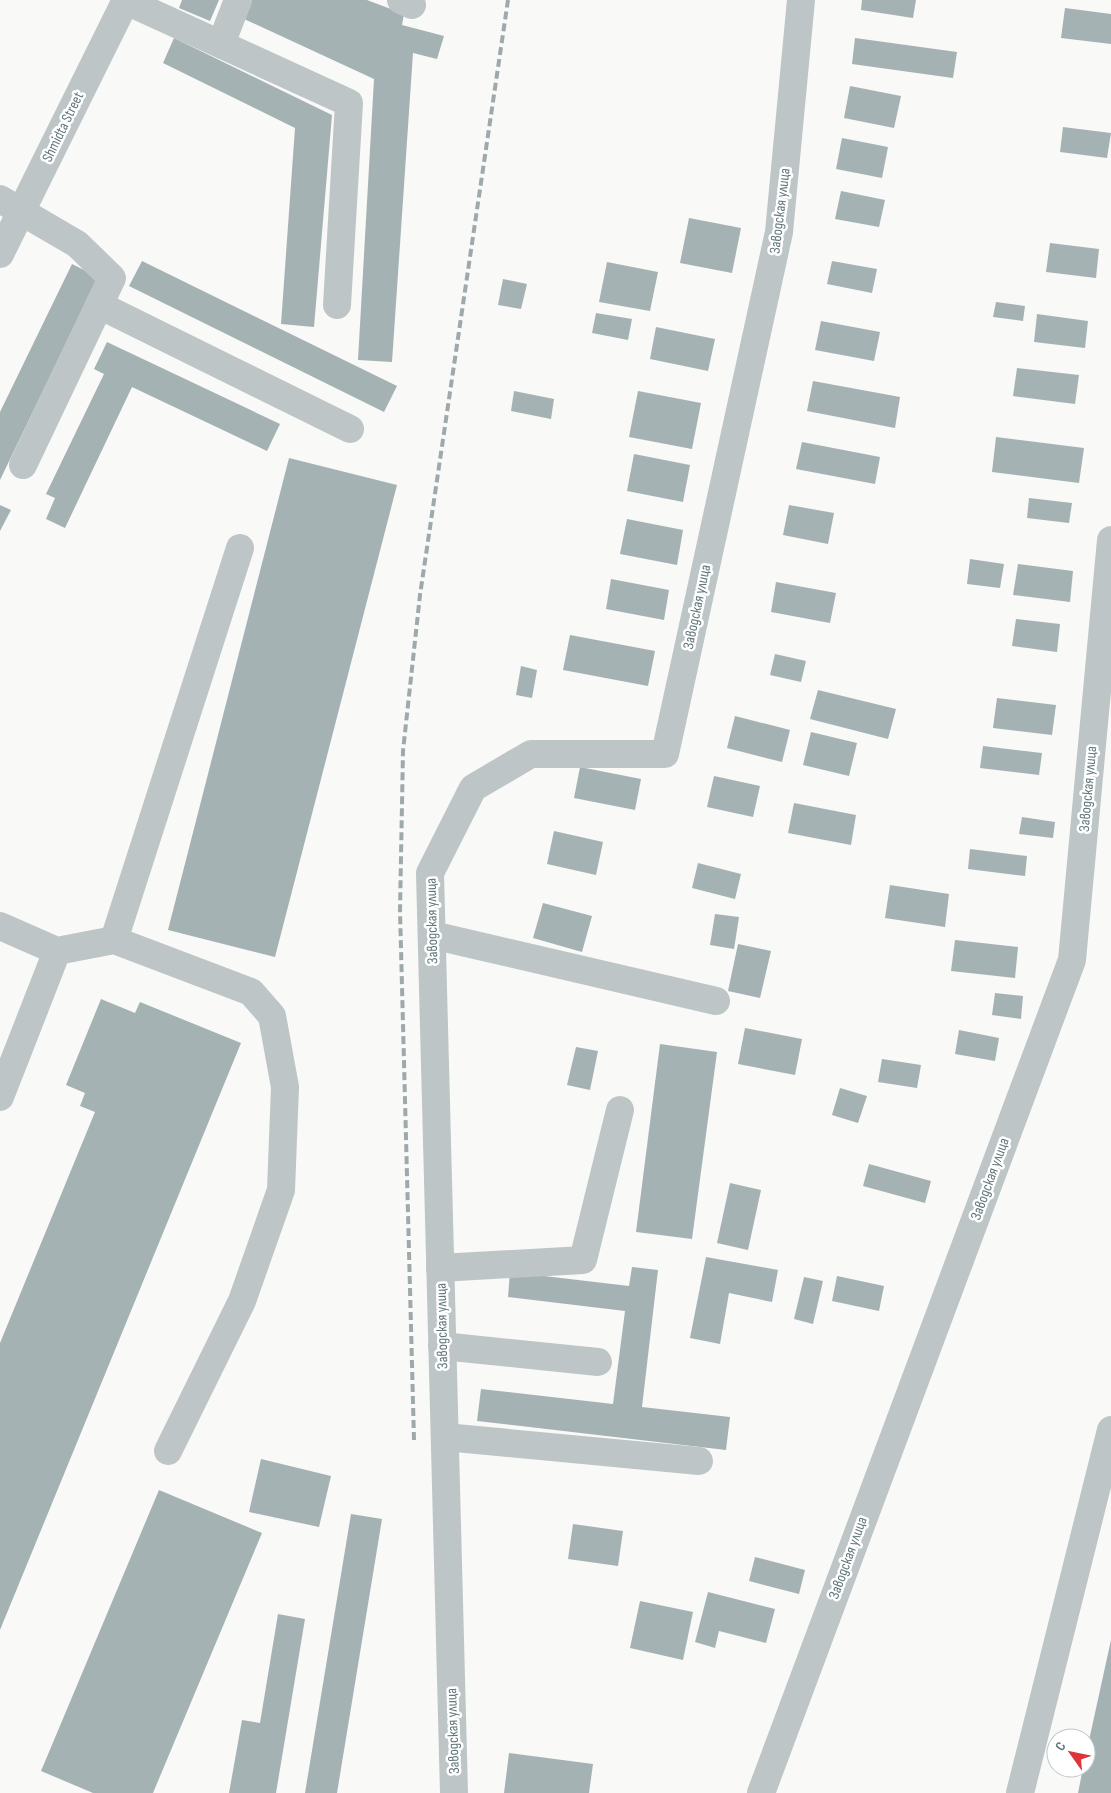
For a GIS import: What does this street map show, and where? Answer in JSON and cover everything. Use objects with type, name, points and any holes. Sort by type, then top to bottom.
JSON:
[{"type":"street","points":[[125,0],[349,103],[337,306]]},
{"type":"street","name":"Shmidta Street","points":[[0,254],[10,206],[125,0]]},
{"type":"street","points":[[221,44],[238,0]]},
{"type":"street","name":"Заводская улица","points":[[454,1793],[430,873],[473,788],[531,754],[665,754],[779,232],[801,0]]},
{"type":"street","points":[[10,206],[78,244],[112,278],[23,465]]},
{"type":"street","points":[[99,305],[350,429]]},
{"type":"street","name":"Заводская улица","points":[[761,1793],[1072,960],[1111,540]]},
{"type":"street","points":[[114,940],[240,548]]},
{"type":"street","points":[[0,926],[57,951],[114,940],[251,992],[272,1016],[285,1087],[281,1190],[242,1301],[168,1451]]},
{"type":"street","points":[[432,935],[716,1000]]},
{"type":"street","points":[[0,1097],[57,951]]},
{"type":"street","points":[[440,1268],[583,1260],[620,1110]]},
{"type":"street","points":[[442,1346],[598,1362]]},
{"type":"street","points":[[1020,1793],[1111,1430]]},
{"type":"street","points":[[445,1437],[699,1461]]},
{"type":"building","points":[[182,0],[219,0],[210,21],[179,8]]},
{"type":"building","points":[[252,0],[367,0],[404,14],[402,25],[444,36],[437,59],[413,53],[392,362],[358,360],[374,79],[244,19]]},
{"type":"building","points":[[862,0],[916,0],[913,18],[861,10]]},
{"type":"building","points":[[1065,8],[1111,14],[1111,44],[1061,38]]},
{"type":"building","points":[[174,38],[332,115],[314,327],[281,324],[295,128],[163,63]]},
{"type":"building","points":[[855,38],[957,52],[953,78],[852,64]]},
{"type":"building","points":[[850,86],[901,96],[894,128],[844,118]]},
{"type":"building","points":[[1063,127],[1111,133],[1107,158],[1060,152]]},
{"type":"building","points":[[842,138],[888,147],[882,178],[836,169]]},
{"type":"building","points":[[841,191],[885,200],[879,227],[835,219]]},
{"type":"building","points":[[689,218],[741,228],[732,273],[680,263]]},
{"type":"building","points":[[1050,243],[1099,249],[1096,278],[1046,272]]},
{"type":"building","points":[[142,261],[397,386],[384,412],[129,286]]},
{"type":"building","points":[[832,261],[877,269],[872,293],[827,284]]},
{"type":"building","points":[[607,262],[658,272],[650,311],[599,302]]},
{"type":"building","points":[[72,264],[98,277],[0,480],[0,412]]},
{"type":"building","points":[[503,279],[527,284],[521,309],[498,305]]},
{"type":"building","points":[[996,302],[1025,306],[1023,321],[993,317]]},
{"type":"building","points":[[596,313],[632,319],[628,340],[592,333]]},
{"type":"building","points":[[1037,314],[1088,321],[1085,348],[1034,342]]},
{"type":"building","points":[[821,321],[880,332],[874,361],[815,350]]},
{"type":"building","points":[[656,327],[715,339],[708,371],[650,359]]},
{"type":"building","points":[[107,342],[280,424],[267,451],[132,387],[65,528],[46,519],[55,498],[46,494],[104,374],[94,369]]},
{"type":"building","points":[[1017,368],[1079,375],[1075,404],[1013,396]]},
{"type":"building","points":[[813,381],[900,397],[895,428],[807,411]]},
{"type":"building","points":[[514,391],[554,399],[551,419],[511,411]]},
{"type":"building","points":[[638,391],[701,403],[692,449],[629,437]]},
{"type":"building","points":[[996,437],[1084,448],[1079,483],[992,472]]},
{"type":"building","points":[[802,442],[880,457],[875,484],[796,469]]},
{"type":"building","points":[[634,454],[690,465],[683,502],[627,491]]},
{"type":"building","points":[[289,458],[397,485],[275,957],[168,930]]},
{"type":"building","points":[[1029,498],[1072,503],[1069,523],[1027,518]]},
{"type":"building","points":[[0,505],[11,510],[0,531]]},
{"type":"building","points":[[789,505],[834,513],[828,544],[783,535]]},
{"type":"building","points":[[627,519],[683,530],[677,565],[620,554]]},
{"type":"building","points":[[970,559],[1004,564],[1000,588],[967,584]]},
{"type":"building","points":[[1018,564],[1073,571],[1070,602],[1013,595]]},
{"type":"building","points":[[611,579],[669,590],[664,620],[606,609]]},
{"type":"building","points":[[776,582],[836,593],[830,623],[771,612]]},
{"type":"building","points":[[1016,619],[1060,624],[1057,652],[1012,646]]},
{"type":"building","points":[[570,635],[655,651],[648,686],[563,670]]},
{"type":"building","points":[[775,654],[806,661],[801,682],[770,675]]},
{"type":"building","points":[[521,666],[537,670],[532,698],[516,695]]},
{"type":"building","points":[[818,690],[896,709],[888,739],[810,719]]},
{"type":"building","points":[[997,698],[1056,705],[1052,735],[993,728]]},
{"type":"building","points":[[735,716],[790,730],[782,762],[727,748]]},
{"type":"building","points":[[811,732],[857,743],[849,776],[803,765]]},
{"type":"building","points":[[983,746],[1042,753],[1039,775],[980,768]]},
{"type":"building","points":[[580,767],[641,779],[635,810],[574,798]]},
{"type":"building","points":[[714,776],[760,786],[753,817],[707,807]]},
{"type":"building","points":[[794,803],[856,815],[851,845],[788,833]]},
{"type":"building","points":[[1022,817],[1055,822],[1053,838],[1019,834]]},
{"type":"building","points":[[554,831],[603,842],[596,875],[547,864]]},
{"type":"building","points":[[970,849],[1027,856],[1025,876],[968,869]]},
{"type":"building","points":[[698,863],[741,874],[735,899],[692,888]]},
{"type":"building","points":[[890,885],[949,894],[945,927],[885,918]]},
{"type":"building","points":[[543,903],[592,916],[582,952],[533,938]]},
{"type":"building","points":[[715,914],[739,917],[734,949],[710,945]]},
{"type":"building","points":[[955,940],[1018,947],[1015,978],[951,971]]},
{"type":"building","points":[[738,944],[771,951],[760,998],[728,991]]},
{"type":"building","points":[[995,993],[1023,996],[1021,1019],[992,1015]]},
{"type":"building","points":[[101,999],[135,1013],[140,1002],[241,1043],[0,1630],[0,1343],[95,1112],[80,1106],[85,1093],[66,1085]]},
{"type":"building","points":[[745,1028],[802,1039],[795,1075],[738,1064]]},
{"type":"building","points":[[959,1030],[999,1038],[995,1061],[955,1054]]},
{"type":"building","points":[[660,1044],[717,1052],[692,1239],[636,1232]]},
{"type":"building","points":[[576,1047],[598,1051],[590,1090],[567,1085]]},
{"type":"building","points":[[882,1059],[921,1065],[917,1088],[878,1082]]},
{"type":"building","points":[[840,1088],[867,1096],[858,1123],[832,1115]]},
{"type":"building","points":[[869,1164],[931,1181],[925,1203],[863,1186]]},
{"type":"building","points":[[730,1183],[761,1190],[748,1250],[717,1243]]},
{"type":"building","points":[[706,1257],[778,1270],[772,1302],[729,1293],[720,1344],[690,1338]]},
{"type":"building","points":[[632,1267],[658,1270],[642,1407],[730,1417],[726,1450],[477,1421],[481,1389],[613,1404],[625,1311],[508,1297],[510,1272],[629,1286]]},
{"type":"building","points":[[837,1276],[884,1286],[879,1311],[832,1301]]},
{"type":"building","points":[[804,1277],[823,1281],[813,1324],[794,1319]]},
{"type":"building","points":[[261,1459],[331,1476],[319,1527],[249,1512]]},
{"type":"building","points":[[159,1490],[262,1533],[153,1793],[93,1793],[41,1771]]},
{"type":"building","points":[[351,1514],[382,1519],[337,1793],[305,1793]]},
{"type":"building","points":[[573,1524],[623,1531],[618,1566],[568,1559]]},
{"type":"building","points":[[755,1557],[805,1570],[799,1594],[749,1581]]},
{"type":"building","points":[[708,1592],[775,1609],[766,1643],[719,1631],[715,1648],[695,1642]]},
{"type":"building","points":[[640,1601],[693,1612],[683,1660],[630,1648]]},
{"type":"building","points":[[278,1614],[305,1619],[276,1793],[229,1793],[242,1720],[260,1723]]},
{"type":"building","points":[[1111,1640],[1111,1793],[1078,1793],[1081,1778],[1096,1778],[1096,1728],[1092,1728]]},
{"type":"building","points":[[509,1753],[593,1764],[589,1793],[504,1793]]},
{"type":"railway","points":[[414,1440],[400,911],[403,751],[420,595],[508,0]]}]
